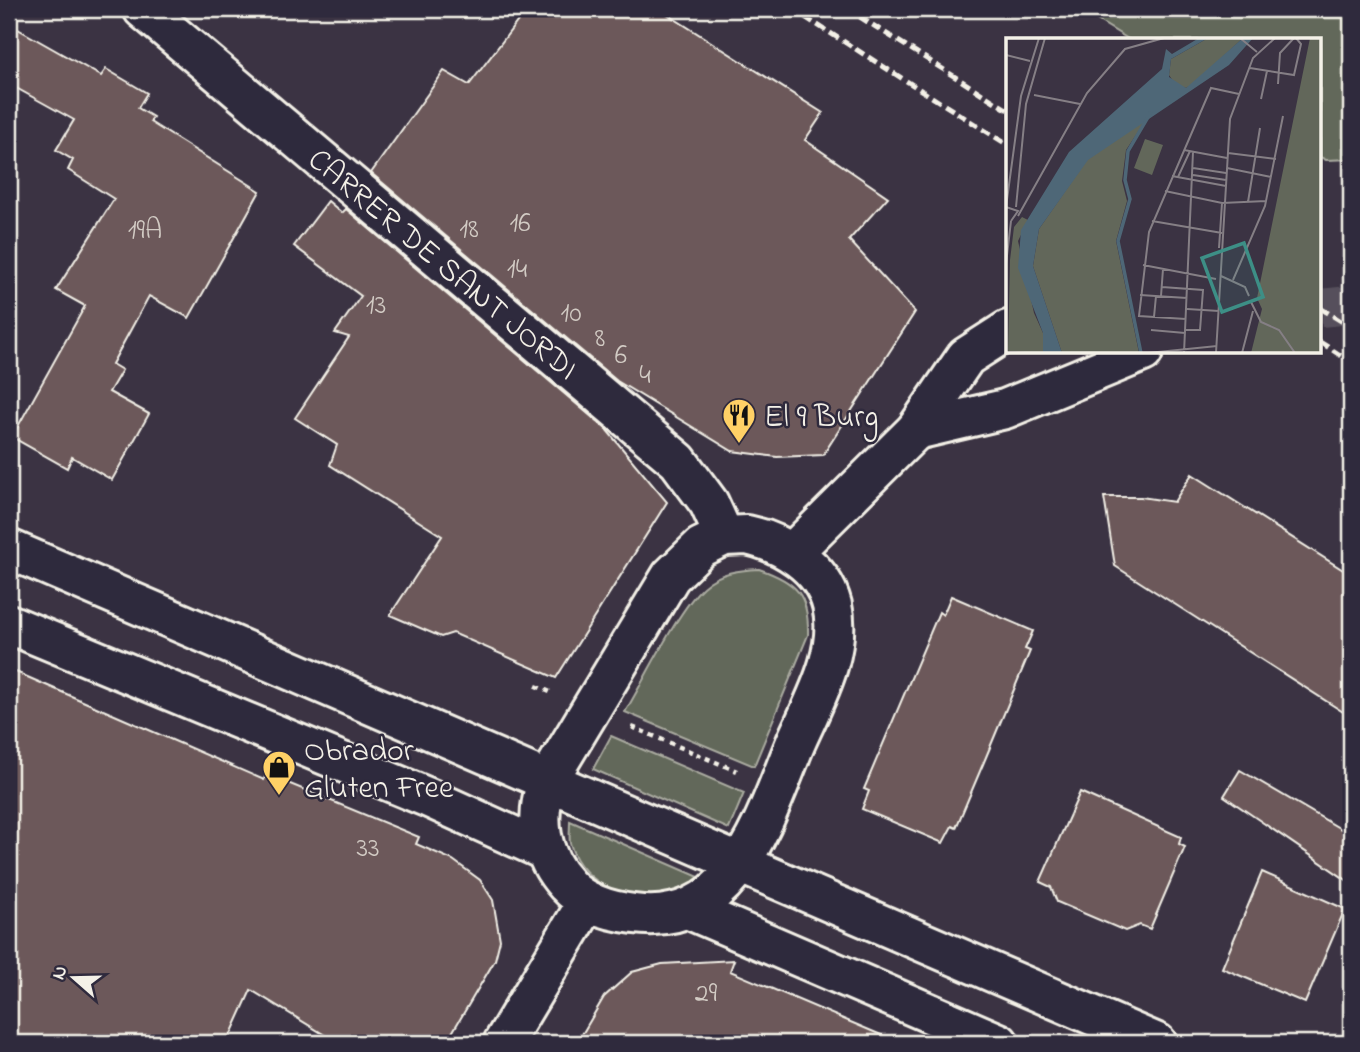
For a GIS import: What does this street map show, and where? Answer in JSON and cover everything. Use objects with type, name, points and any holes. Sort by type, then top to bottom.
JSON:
[{"type":"street","name":"CARRER DE SANT JORDI","points":[[143,9],[678,461],[709,503],[724,536]]},
{"type":"street","points":[[793,552],[916,430],[967,357],[1006,331]]},
{"type":"street","points":[[916,430],[1006,409],[1138,354]]},
{"type":"street","points":[[724,536],[771,540],[793,552],[825,586],[832,607],[834,635],[829,665],[777,788],[740,864],[719,890],[690,910],[664,916],[640,915],[617,912],[588,901],[569,887],[551,864],[540,821],[541,798],[547,782],[589,709],[671,576],[701,547],[724,536]]},
{"type":"street","points":[[9,548],[1157,1043]]},
{"type":"street","points":[[9,624],[417,793],[546,851]]},
{"type":"street","points":[[503,1043],[588,901]]},
{"type":"street","points":[[690,910],[999,1043]]},
{"type":"path","points":[[536,686],[777,788]]},
{"type":"green space","points":[[1079,9],[1351,9],[1351,159],[1322,158],[1322,38],[1127,38]]},
{"type":"green space","points":[[759,569],[783,579],[798,592],[806,610],[808,635],[754,766],[625,712],[673,628],[703,587],[722,575]]},
{"type":"green space","points":[[611,736],[744,793],[729,829],[593,769]]},
{"type":"green space","points":[[570,821],[699,877],[680,893],[662,898],[629,896],[613,890],[586,872],[576,858],[570,843]]},
{"type":"building","points":[[527,9],[659,9],[823,113],[805,140],[888,197],[849,240],[915,312],[823,455],[777,457],[732,451],[617,381],[371,173],[444,71],[469,85]]},
{"type":"building","points":[[9,24],[101,76],[106,69],[147,93],[138,108],[153,117],[150,122],[260,191],[189,318],[149,296],[112,364],[122,370],[109,392],[149,414],[112,480],[72,457],[67,468],[12,437],[85,306],[56,290],[114,199],[68,170],[73,160],[56,150],[74,120],[9,84]]},
{"type":"building","points":[[328,201],[342,213],[346,209],[606,429],[667,502],[556,678],[453,633],[441,637],[390,615],[442,536],[330,465],[337,445],[295,418],[349,337],[335,333],[361,296],[294,246]]},
{"type":"building","points":[[1192,474],[1351,575],[1351,717],[1115,566],[1104,497],[1141,497],[1174,502]]},
{"type":"building","points":[[951,596],[1033,631],[1025,649],[1030,651],[956,828],[952,826],[943,843],[862,809],[869,791],[864,789],[939,612],[943,615]]},
{"type":"building","points":[[9,669],[264,780],[266,774],[419,837],[416,844],[453,860],[480,880],[493,900],[500,940],[495,960],[446,1043],[338,1043],[251,990],[227,1043],[9,1043]]},
{"type":"building","points":[[1240,770],[1351,835],[1351,883],[1224,796]]},
{"type":"building","points":[[1080,792],[1181,837],[1179,844],[1185,847],[1150,929],[1140,925],[1125,931],[1057,902],[1051,887],[1040,882]]},
{"type":"building","points":[[1262,872],[1345,909],[1305,1003],[1222,968]]},
{"type":"building","points":[[734,960],[730,971],[900,1043],[577,1043],[604,997],[632,972],[662,964]]},
{"type":"tunnel","points":[[1322,308],[1351,305]]},
{"type":"railway","points":[[792,9],[1006,144]]},
{"type":"railway","points":[[847,9],[1006,109]]},
{"type":"railway","points":[[1322,309],[1351,327]]},
{"type":"railway","points":[[1322,343],[1351,362]]},
{"type":"place","name":"El 9 Burg","points":[[739,445]]},
{"type":"place","name":"Obrador Gluten Free","points":[[279,797]]}]
